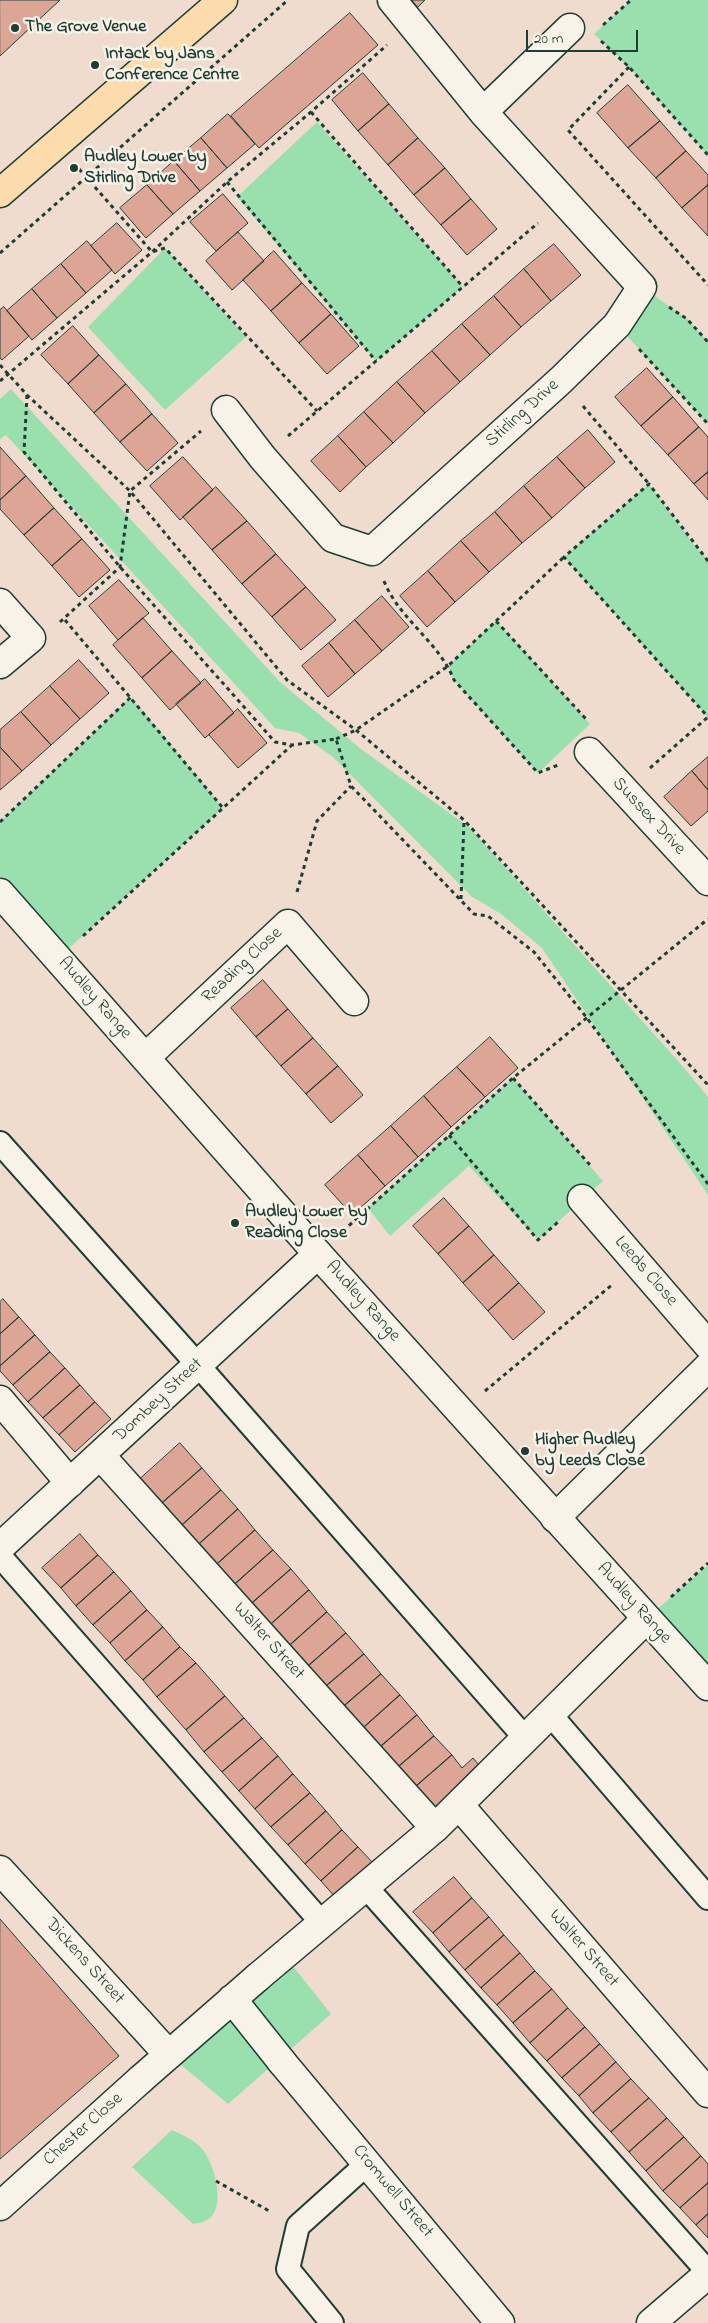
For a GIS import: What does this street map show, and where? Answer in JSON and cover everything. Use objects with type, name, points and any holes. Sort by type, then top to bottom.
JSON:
[{"type":"highway","points":[[0,193],[223,0]]},
{"type":"street","points":[[392,0],[483,112],[565,200],[642,287]]},
{"type":"street","points":[[483,112],[570,28]]},
{"type":"street","name":"Stirling Drive","points":[[372,551],[561,380],[617,325],[642,287]]},
{"type":"street","points":[[226,410],[263,458],[333,538],[372,551]]},
{"type":"street","points":[[0,603],[31,638],[0,664]]},
{"type":"street","name":"Sussex Drive","points":[[589,752],[708,881]]},
{"type":"street","name":"Audley Range","points":[[0,893],[318,1254],[708,1686]]},
{"type":"street","name":"Reading Close","points":[[146,1057],[288,924],[354,1001]]},
{"type":"street","name":"Leeds Close","points":[[582,1199],[708,1345]]},
{"type":"street","name":"Dombey Street","points":[[0,1547],[318,1254]]},
{"type":"street","points":[[555,1518],[708,1367]]},
{"type":"street","points":[[0,1400],[70,1483]]},
{"type":"street","name":"Walter Street","points":[[100,1455],[436,1828]]},
{"type":"street","name":"Chester Close","points":[[0,2206],[168,2054],[436,1828],[646,1619]]},
{"type":"street","name":"Walter Street","points":[[459,1805],[708,2093]]},
{"type":"street","name":"Dickens Street","points":[[0,1870],[168,2054]]},
{"type":"street","name":"Cromwell Street","points":[[232,1999],[282,2062],[500,2323]]},
{"type":"street","points":[[651,2323],[708,2273]]},
{"type":"lane","points":[[0,1143],[198,1365],[526,1739]]},
{"type":"lane","points":[[0,1556],[322,1923]]},
{"type":"lane","points":[[550,1714],[708,1898]]},
{"type":"lane","points":[[366,1887],[708,2273]]},
{"type":"lane","points":[[332,2323],[288,2269],[298,2226],[368,2163]]},
{"type":"path","points":[[0,253],[288,0]]},
{"type":"path","points":[[600,28],[631,0]]},
{"type":"path","points":[[0,381],[152,252],[227,182],[311,112],[411,23]]},
{"type":"path","points":[[601,40],[629,67],[708,155]]},
{"type":"path","points":[[629,67],[568,130],[708,284]]},
{"type":"path","points":[[311,112],[464,287]]},
{"type":"path","points":[[57,144],[152,252]]},
{"type":"path","points":[[227,182],[376,361]]},
{"type":"path","points":[[263,458],[565,200]]},
{"type":"path","points":[[152,252],[165,248],[317,411]]},
{"type":"path","points":[[642,287],[687,320],[708,342]]},
{"type":"path","points":[[617,325],[708,424]]},
{"type":"path","points":[[0,366],[27,395],[130,491],[287,680],[356,730],[464,820],[708,1085]]},
{"type":"path","points":[[561,380],[649,484],[708,561]]},
{"type":"path","points":[[27,395],[24,452],[120,567],[275,742],[292,745],[336,739],[356,730],[448,666],[564,557],[649,484]]},
{"type":"path","points":[[31,638],[65,620],[120,567],[130,491],[226,410]]},
{"type":"path","points":[[372,551],[391,597],[448,666],[454,680],[538,773],[589,752],[590,724],[496,621]]},
{"type":"path","points":[[564,557],[708,717],[624,792]]},
{"type":"path","points":[[65,620],[223,808]]},
{"type":"path","points":[[0,822],[131,697]]},
{"type":"path","points":[[336,739],[351,786],[474,914],[488,916],[534,952],[587,1018],[708,1184]]},
{"type":"path","points":[[58,958],[292,745]]},
{"type":"path","points":[[288,924],[317,821],[351,786]]},
{"type":"path","points":[[461,899],[464,820]]},
{"type":"path","points":[[318,1254],[513,1078],[708,919]]},
{"type":"path","points":[[449,1135],[538,1240],[603,1181],[513,1078]]},
{"type":"path","points":[[460,1411],[638,1263]]},
{"type":"path","points":[[646,1619],[708,1563]]},
{"type":"path","points":[[216,2181],[298,2226]]},
{"type":"green space","points":[[631,0],[708,0],[708,155],[629,67],[594,34]]},
{"type":"green space","points":[[317,122],[463,287],[376,361],[237,197]]},
{"type":"green space","points":[[165,248],[246,337],[165,410],[88,327]]},
{"type":"green space","points":[[642,287],[687,319],[708,342],[708,424],[617,325]]},
{"type":"green space","points":[[11,389],[280,682],[361,749],[470,828],[686,1070],[708,1097],[708,1195],[542,948],[501,914],[471,896],[333,757],[299,733],[275,728],[6,435],[0,439],[0,399]]},
{"type":"green space","points":[[649,484],[694,545],[708,560],[708,717],[564,557]]},
{"type":"green space","points":[[496,621],[590,724],[538,773],[454,680],[448,666]]},
{"type":"green space","points":[[131,697],[223,808],[58,958],[0,893],[0,822]]},
{"type":"green space","points":[[513,1078],[603,1181],[538,1240],[469,1166],[390,1236],[368,1208]]},
{"type":"green space","points":[[708,1565],[708,1686],[646,1619]]},
{"type":"green space","points":[[284,1955],[331,2014],[228,2104],[168,2054]]},
{"type":"green space","points":[[172,2130],[199,2146],[206,2155],[214,2173],[217,2193],[215,2211],[211,2217],[202,2222],[193,2224],[132,2167]]},
{"type":"building","name":"The Grove Venue","points":[[0,0],[60,0],[0,56]]},
{"type":"building","points":[[412,0],[425,0],[418,7]]},
{"type":"building","points":[[350,13],[378,45],[259,148],[231,116]]},
{"type":"building","points":[[363,73],[389,104],[358,131],[332,100]]},
{"type":"building","points":[[628,85],[660,121],[628,148],[597,113]]},
{"type":"building","points":[[389,104],[418,138],[388,165],[358,131]]},
{"type":"building","points":[[228,114],[255,144],[227,168],[201,138]]},
{"type":"building","points":[[660,121],[686,151],[656,178],[628,148]]},
{"type":"building","points":[[201,138],[227,168],[200,191],[174,161]]},
{"type":"building","points":[[418,138],[445,168],[414,195],[388,165]]},
{"type":"building","points":[[686,151],[708,175],[708,185],[682,208],[656,178]]},
{"type":"building","points":[[174,161],[200,191],[173,214],[147,185]]},
{"type":"building","points":[[445,168],[471,199],[441,225],[414,195]]},
{"type":"building","points":[[147,185],[173,214],[146,238],[120,208]]},
{"type":"building","points":[[708,185],[708,236],[682,208]]},
{"type":"building","points":[[223,194],[248,223],[216,251],[190,222]]},
{"type":"building","points":[[471,199],[497,229],[467,255],[441,225]]},
{"type":"building","points":[[117,223],[142,250],[115,274],[91,246]]},
{"type":"building","points":[[238,232],[264,261],[232,290],[206,261]]},
{"type":"building","points":[[87,241],[112,270],[86,293],[61,264]]},
{"type":"building","points":[[554,244],[581,275],[551,301],[524,269]]},
{"type":"building","points":[[274,251],[302,283],[271,311],[243,280]]},
{"type":"building","points":[[61,264],[86,293],[57,318],[32,289]]},
{"type":"building","points":[[524,269],[551,301],[521,327],[494,296]]},
{"type":"building","points":[[302,283],[331,314],[299,343],[271,311]]},
{"type":"building","points":[[32,289],[57,318],[32,340],[7,311]]},
{"type":"building","points":[[494,296],[521,327],[490,355],[462,324]]},
{"type":"building","points":[[4,307],[29,336],[2,360],[0,358],[0,310]]},
{"type":"building","points":[[331,314],[359,346],[327,374],[299,343]]},
{"type":"building","points":[[462,324],[490,355],[460,382],[432,351]]},
{"type":"building","points":[[73,326],[99,355],[68,384],[41,355]]},
{"type":"building","points":[[432,351],[460,382],[425,413],[397,382]]},
{"type":"building","points":[[99,355],[126,384],[94,413],[68,384]]},
{"type":"building","points":[[647,368],[673,397],[641,426],[615,397]]},
{"type":"building","points":[[397,382],[425,413],[393,443],[364,412]]},
{"type":"building","points":[[126,384],[152,414],[120,442],[94,413]]},
{"type":"building","points":[[673,397],[699,427],[668,455],[641,426]]},
{"type":"building","points":[[364,412],[393,443],[366,467],[338,436]]},
{"type":"building","points":[[152,414],[178,443],[147,471],[120,442]]},
{"type":"building","points":[[699,427],[708,437],[708,472],[694,484],[668,455]]},
{"type":"building","points":[[588,430],[615,462],[585,488],[557,457]]},
{"type":"building","points":[[338,436],[366,467],[340,492],[311,461]]},
{"type":"building","points":[[0,447],[26,476],[0,500]]},
{"type":"building","points":[[183,457],[213,490],[180,520],[150,486]]},
{"type":"building","points":[[557,457],[585,488],[552,518],[524,486]]},
{"type":"building","points":[[708,472],[708,500],[694,484]]},
{"type":"building","points":[[26,476],[54,508],[24,535],[0,509],[0,500]]},
{"type":"building","points":[[524,486],[552,518],[522,543],[495,512]]},
{"type":"building","points":[[216,487],[247,521],[212,550],[183,517]]},
{"type":"building","points":[[54,508],[82,539],[52,566],[24,535]]},
{"type":"building","points":[[495,512],[522,543],[489,572],[461,541]]},
{"type":"building","points":[[247,521],[276,554],[242,584],[212,550]]},
{"type":"building","points":[[82,539],[110,570],[79,597],[52,566]]},
{"type":"building","points":[[461,541],[489,572],[455,602],[428,571]]},
{"type":"building","points":[[276,554],[306,587],[272,617],[242,584]]},
{"type":"building","points":[[428,571],[455,602],[427,627],[400,596]]},
{"type":"building","points":[[119,580],[149,613],[118,640],[89,606]]},
{"type":"building","points":[[306,587],[336,620],[301,650],[272,617]]},
{"type":"building","points":[[382,596],[409,627],[382,651],[355,620]]},
{"type":"building","points":[[143,618],[172,651],[142,678],[113,645]]},
{"type":"building","points":[[355,620],[382,651],[355,674],[329,643]]},
{"type":"building","points":[[329,643],[355,674],[328,697],[302,666]]},
{"type":"building","points":[[172,651],[201,683],[170,710],[142,678]]},
{"type":"building","points":[[79,660],[109,693],[80,719],[50,686]]},
{"type":"building","points":[[205,679],[234,713],[205,738],[176,704]]},
{"type":"building","points":[[50,686],[80,719],[51,745],[21,712]]},
{"type":"building","points":[[238,709],[267,743],[238,768],[209,735]]},
{"type":"building","points":[[21,712],[51,745],[22,771],[0,747],[0,730]]},
{"type":"building","points":[[0,747],[22,771],[0,790]]},
{"type":"building","points":[[708,757],[708,790],[692,771]]},
{"type":"building","points":[[692,771],[708,790],[708,811],[691,826],[664,797]]},
{"type":"building","points":[[263,980],[288,1009],[256,1037],[231,1008]]},
{"type":"building","points":[[288,1009],[313,1038],[281,1066],[256,1037]]},
{"type":"building","points":[[490,1037],[518,1068],[485,1097],[457,1067]]},
{"type":"building","points":[[313,1038],[338,1066],[306,1094],[281,1066]]},
{"type":"building","points":[[338,1066],[363,1095],[331,1123],[306,1094]]},
{"type":"building","points":[[457,1067],[485,1097],[451,1127],[424,1096]]},
{"type":"building","points":[[424,1096],[451,1127],[418,1157],[391,1126]]},
{"type":"building","points":[[391,1126],[418,1157],[385,1186],[358,1155]]},
{"type":"building","points":[[358,1155],[385,1186],[352,1215],[325,1185]]},
{"type":"building","points":[[444,1198],[469,1226],[438,1254],[413,1226]]},
{"type":"building","points":[[469,1226],[494,1255],[463,1283],[438,1254]]},
{"type":"building","points":[[494,1255],[519,1283],[488,1311],[463,1283]]},
{"type":"building","points":[[519,1283],[545,1312],[513,1340],[488,1311]]},
{"type":"building","points":[[3,1299],[19,1317],[0,1334],[0,1302]]},
{"type":"building","points":[[19,1317],[35,1335],[0,1366],[0,1334]]},
{"type":"building","points":[[35,1335],[50,1352],[13,1385],[0,1371],[0,1366]]},
{"type":"building","points":[[50,1352],[65,1368],[28,1402],[13,1385]]},
{"type":"building","points":[[65,1368],[80,1385],[43,1418],[28,1402]]},
{"type":"building","points":[[80,1385],[95,1402],[59,1435],[43,1418]]},
{"type":"building","points":[[95,1402],[111,1419],[75,1452],[59,1435]]},
{"type":"building","points":[[180,1443],[202,1468],[161,1504],[139,1480]]},
{"type":"building","points":[[202,1468],[221,1490],[181,1526],[161,1504]]},
{"type":"building","points":[[221,1490],[238,1509],[198,1545],[181,1526]]},
{"type":"building","points":[[238,1509],[255,1530],[216,1565],[198,1545]]},
{"type":"building","points":[[255,1530],[273,1550],[234,1585],[216,1565]]},
{"type":"building","points":[[80,1534],[98,1555],[61,1588],[42,1568]]},
{"type":"building","points":[[273,1550],[291,1569],[251,1604],[234,1585]]},
{"type":"building","points":[[98,1555],[114,1572],[76,1606],[61,1588]]},
{"type":"building","points":[[291,1569],[309,1590],[270,1625],[251,1604]]},
{"type":"building","points":[[114,1572],[131,1591],[93,1625],[76,1606]]},
{"type":"building","points":[[309,1590],[327,1612],[289,1646],[270,1625]]},
{"type":"building","points":[[131,1591],[147,1610],[110,1643],[93,1625]]},
{"type":"building","points":[[147,1610],[163,1627],[125,1661],[110,1643]]},
{"type":"building","points":[[327,1612],[346,1633],[307,1667],[289,1646]]},
{"type":"building","points":[[163,1627],[180,1647],[143,1680],[125,1661]]},
{"type":"building","points":[[346,1633],[364,1654],[325,1687],[307,1667]]},
{"type":"building","points":[[180,1647],[196,1663],[157,1697],[143,1680]]},
{"type":"building","points":[[364,1654],[381,1674],[343,1707],[325,1687]]},
{"type":"building","points":[[196,1663],[225,1696],[186,1730],[157,1697]]},
{"type":"building","points":[[381,1674],[400,1695],[362,1729],[343,1707]]},
{"type":"building","points":[[400,1695],[417,1715],[379,1748],[362,1729]]},
{"type":"building","points":[[225,1696],[244,1718],[204,1752],[186,1730]]},
{"type":"building","points":[[417,1715],[434,1736],[397,1768],[379,1748]]},
{"type":"building","points":[[244,1718],[262,1738],[222,1772],[204,1752]]},
{"type":"building","points":[[434,1736],[452,1755],[414,1788],[397,1768]]},
{"type":"building","points":[[262,1738],[278,1756],[239,1791],[222,1772]]},
{"type":"building","points":[[452,1755],[462,1768],[473,1758],[483,1770],[435,1812],[414,1788]]},
{"type":"building","points":[[278,1756],[293,1774],[255,1809],[239,1791]]},
{"type":"building","points":[[293,1774],[310,1793],[271,1827],[255,1809]]},
{"type":"building","points":[[310,1793],[326,1811],[288,1845],[271,1827]]},
{"type":"building","points":[[326,1811],[342,1830],[305,1864],[288,1845]]},
{"type":"building","points":[[342,1830],[358,1847],[321,1881],[305,1864]]},
{"type":"building","points":[[358,1847],[373,1863],[336,1898],[321,1881]]},
{"type":"building","points":[[454,1877],[472,1898],[433,1933],[413,1912]]},
{"type":"building","points":[[472,1898],[489,1917],[449,1952],[433,1933]]},
{"type":"building","points":[[489,1917],[504,1935],[465,1970],[449,1952]]},
{"type":"building","points":[[0,1919],[119,2056],[0,2159]]},
{"type":"building","points":[[504,1935],[520,1953],[481,1988],[465,1970]]},
{"type":"building","points":[[520,1953],[535,1971],[497,2005],[481,1988]]},
{"type":"building","points":[[535,1971],[552,1989],[513,2023],[497,2005]]},
{"type":"building","points":[[552,1989],[568,2008],[530,2043],[513,2023]]},
{"type":"building","points":[[568,2008],[585,2027],[547,2061],[530,2043]]},
{"type":"building","points":[[585,2027],[600,2044],[562,2078],[547,2061]]},
{"type":"building","points":[[600,2044],[616,2062],[579,2096],[562,2078]]},
{"type":"building","points":[[616,2062],[631,2079],[593,2113],[579,2096]]},
{"type":"building","points":[[631,2079],[649,2098],[611,2132],[593,2113]]},
{"type":"building","points":[[649,2098],[667,2118],[629,2152],[611,2132]]},
{"type":"building","points":[[667,2118],[684,2137],[646,2171],[629,2152]]},
{"type":"building","points":[[684,2137],[701,2156],[663,2191],[646,2171]]},
{"type":"building","points":[[701,2156],[708,2164],[708,2183],[680,2208],[663,2191]]},
{"type":"building","points":[[708,2183],[708,2214],[696,2225],[680,2208]]},
{"type":"building","points":[[708,2214],[708,2238],[696,2225]]},
{"type":"place","name":"The Grove Venue","points":[[15,28]]},
{"type":"place","name":"Intack by Jans Conference Centre","points":[[95,65]]},
{"type":"place","name":"Audley Lower by Stirling Drive","points":[[74,168]]},
{"type":"place","name":"Audley Lower by Reading Close","points":[[235,1223]]},
{"type":"place","name":"Higher Audley by Leeds Close","points":[[525,1451]]}]
